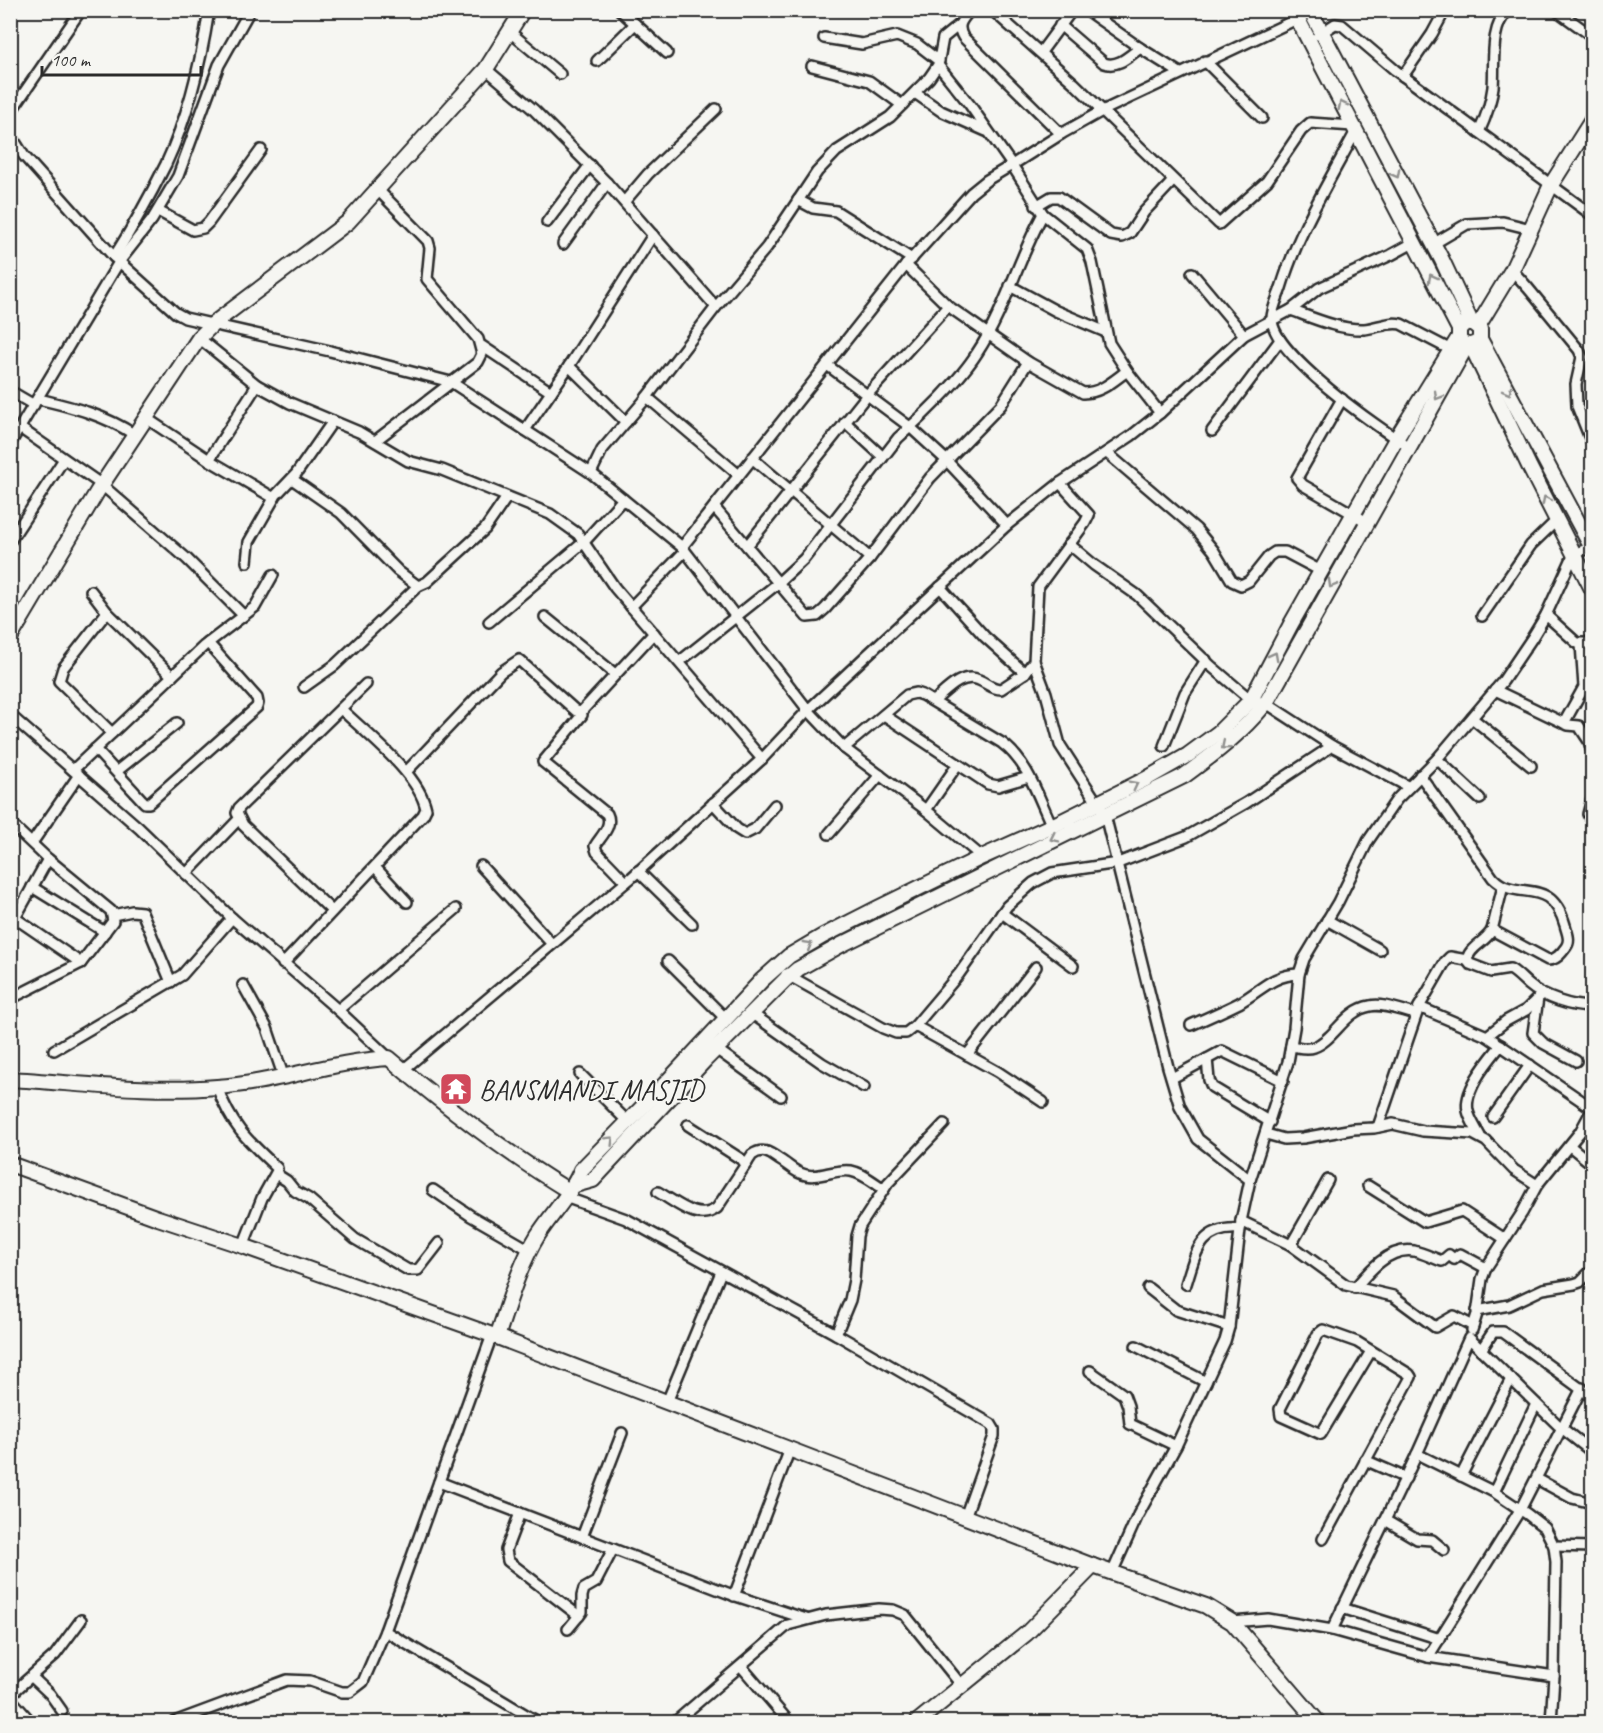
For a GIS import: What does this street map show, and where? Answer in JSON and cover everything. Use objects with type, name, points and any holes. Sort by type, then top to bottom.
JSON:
[{"type":"street","points":[[10,113],[81,10]]},
{"type":"street","points":[[10,444],[117,259],[174,145],[196,74],[209,10]]},
{"type":"street","points":[[117,259],[158,211],[184,162],[219,65],[250,10]]},
{"type":"street","points":[[10,638],[102,485],[199,338],[213,324],[348,222],[486,69],[524,10]]},
{"type":"street","points":[[620,10],[667,53]]},
{"type":"street","points":[[591,473],[602,450],[647,398],[716,308],[767,247],[817,172],[837,151],[890,117],[936,71],[943,38],[970,10]]},
{"type":"street","points":[[993,10],[1041,52],[1218,224],[1267,181],[1301,131],[1310,123],[1354,129]]},
{"type":"street","points":[[1041,52],[1072,10]]},
{"type":"street","points":[[1086,10],[1180,73]]},
{"type":"street","points":[[1310,10],[1433,244],[1469,335],[1530,468],[1593,589]]},
{"type":"street","points":[[1403,76],[1432,34],[1445,10]]},
{"type":"street","points":[[1479,132],[1487,113],[1492,88],[1498,23],[1508,10]]},
{"type":"street","points":[[1556,10],[1593,36]]},
{"type":"street","points":[[631,607],[684,549],[752,458],[909,262],[971,194],[987,180],[1102,111],[1295,15],[1413,243],[1588,529],[1592,548],[1574,554],[1546,615],[1495,690],[1437,759],[1397,799],[1368,841],[1338,902],[1304,959],[1299,974],[1291,1046],[1283,1081],[1250,1180],[1241,1225],[1225,1341],[1176,1446],[1137,1515],[1112,1573]]},
{"type":"street","points":[[1309,41],[1338,23],[1403,76],[1593,215]]},
{"type":"street","points":[[597,61],[634,24]]},
{"type":"street","points":[[959,24],[963,37],[1061,134]]},
{"type":"street","points":[[1060,25],[1109,65],[1116,64],[1140,48]]},
{"type":"street","points":[[510,32],[560,74]]},
{"type":"street","points":[[824,38],[862,44],[897,36],[917,44],[938,63],[1012,165],[1042,214],[1087,249],[1092,262],[1109,343],[1127,371],[1160,413]]},
{"type":"street","points":[[1205,61],[1262,118]]},
{"type":"street","points":[[812,66],[869,81],[902,105]]},
{"type":"street","points":[[486,69],[534,110],[591,165],[625,201],[716,308]]},
{"type":"street","points":[[915,93],[941,111],[988,131]]},
{"type":"street","points":[[625,201],[648,174],[716,109]]},
{"type":"street","points":[[570,1191],[593,1180],[711,1045],[726,1019],[789,956],[823,936],[982,857],[1052,826],[1102,809],[1184,776],[1241,732],[1266,703],[1469,335],[1512,270],[1551,185],[1593,120]]},
{"type":"street","points":[[1354,129],[1291,257],[1271,319],[1280,340],[1312,375],[1409,447]]},
{"type":"street","points":[[10,134],[24,156],[117,259],[177,314],[185,318],[330,351],[451,382],[591,473],[684,549],[808,710],[844,748],[926,810],[982,857]]},
{"type":"street","points":[[158,211],[193,230],[203,228],[210,222],[261,150]]},
{"type":"street","points":[[547,222],[591,165]]},
{"type":"street","points":[[1036,206],[1051,197],[1059,197],[1111,234],[1122,237],[1130,233],[1144,212],[1173,181]]},
{"type":"street","points":[[563,244],[608,183]]},
{"type":"street","points":[[377,189],[428,241],[430,248],[427,279],[482,346],[551,392]]},
{"type":"street","points":[[798,200],[813,208],[836,211],[909,262],[948,306],[987,335],[1028,362],[1083,393],[1102,389],[1127,371]]},
{"type":"street","points":[[679,662],[777,584],[804,559],[898,438],[966,368],[987,335],[1042,214]]},
{"type":"street","points":[[1433,244],[1467,224],[1473,223],[1503,222],[1531,229]]},
{"type":"street","points":[[525,430],[569,366],[653,234]]},
{"type":"street","points":[[403,1070],[626,882],[762,759],[808,710],[1007,525],[1060,483],[1107,453],[1160,413],[1244,335],[1291,310],[1319,288],[1413,243]]},
{"type":"street","points":[[1512,270],[1579,350],[1582,357],[1576,384],[1577,406],[1593,443]]},
{"type":"street","points":[[1192,273],[1244,335]]},
{"type":"street","points":[[1010,286],[1056,311],[1106,332]]},
{"type":"street","points":[[747,546],[867,395],[948,306]]},
{"type":"street","points":[[1291,310],[1360,329],[1401,324],[1451,350]]},
{"type":"street","points":[[174,1722],[287,1680],[310,1681],[342,1692],[350,1692],[363,1682],[521,1267],[581,1170],[628,1122],[711,1045],[754,1011],[789,976],[804,965],[1005,864],[1102,809],[1218,733],[1251,700],[1396,439],[1451,350],[1469,335]]},
{"type":"street","points":[[199,338],[257,385],[291,403],[359,432],[408,460],[442,470],[550,514],[572,528],[584,542],[600,569],[631,607],[762,759]]},
{"type":"street","points":[[1212,431],[1280,340]]},
{"type":"street","points":[[375,441],[478,362],[482,354],[482,346]]},
{"type":"street","points":[[1582,357],[1593,356]]},
{"type":"street","points":[[714,507],[777,584],[807,617],[811,618],[825,609],[870,558],[946,460],[1001,405],[1028,362]]},
{"type":"street","points":[[827,364],[910,427],[946,460],[1007,525]]},
{"type":"street","points":[[569,366],[626,422]]},
{"type":"street","points":[[210,460],[257,385]]},
{"type":"street","points":[[10,391],[36,402],[76,408],[103,417],[135,435]]},
{"type":"street","points":[[647,398],[739,475]]},
{"type":"street","points":[[1342,399],[1298,478],[1303,485],[1353,516],[1367,522]]},
{"type":"street","points":[[146,418],[274,498]]},
{"type":"street","points":[[247,562],[249,542],[274,498],[292,479],[333,421]]},
{"type":"street","points":[[845,422],[883,457]]},
{"type":"street","points":[[20,428],[102,485],[187,559],[243,615]]},
{"type":"street","points":[[1107,453],[1196,528],[1214,551],[1232,581],[1237,584],[1241,585],[1249,581],[1275,552],[1286,552],[1321,571]]},
{"type":"street","points":[[752,458],[870,558]]},
{"type":"street","points":[[10,542],[64,459]]},
{"type":"street","points":[[1530,468],[1545,460]]},
{"type":"street","points":[[1378,471],[1391,478]]},
{"type":"street","points":[[292,479],[341,513],[398,571],[418,586]]},
{"type":"street","points":[[1060,483],[1089,515],[1038,587],[1034,661],[1047,693],[1060,745],[1066,758],[1102,809],[1118,863],[1180,1107],[1198,1139],[1250,1180]]},
{"type":"street","points":[[304,687],[335,664],[418,586],[427,582],[485,529],[507,497]]},
{"type":"street","points":[[489,622],[584,542],[623,499]]},
{"type":"street","points":[[1482,616],[1531,545],[1557,520]]},
{"type":"street","points":[[1069,544],[1137,596],[1251,700],[1266,703],[1332,746],[1409,787]]},
{"type":"street","points":[[1329,558],[1343,565]]},
{"type":"street","points":[[32,843],[76,773],[96,749],[208,643],[259,602],[273,575]]},
{"type":"street","points":[[940,587],[985,637],[1025,673]]},
{"type":"street","points":[[91,591],[107,612],[172,676]]},
{"type":"street","points":[[107,612],[63,668],[60,681],[112,733]]},
{"type":"street","points":[[1546,615],[1573,640],[1581,644],[1593,640]]},
{"type":"street","points":[[545,617],[615,674]]},
{"type":"street","points":[[406,772],[501,672],[519,660],[576,711],[581,712],[654,633]]},
{"type":"street","points":[[96,749],[142,800],[149,803],[257,707],[256,698],[208,643]]},
{"type":"street","points":[[1564,723],[1584,687],[1581,644]]},
{"type":"street","points":[[1164,746],[1185,693],[1206,660]]},
{"type":"street","points":[[934,701],[966,677],[978,679],[996,689],[1001,689],[1025,673],[1034,661]]},
{"type":"street","points":[[332,911],[239,819],[237,813],[239,808],[366,684]]},
{"type":"street","points":[[1495,690],[1564,723],[1579,726],[1593,752]]},
{"type":"street","points":[[844,748],[898,702],[911,694],[922,695],[1008,747],[1029,777],[1052,826]]},
{"type":"street","points":[[283,964],[423,816],[426,809],[420,791],[406,772],[341,709]]},
{"type":"street","points":[[582,715],[543,762],[607,814],[610,820],[609,826],[595,846],[597,852],[626,882]]},
{"type":"street","points":[[884,715],[992,786],[1029,777]]},
{"type":"street","points":[[10,716],[139,828],[232,918],[436,1099],[525,1164],[570,1191],[626,1219],[836,1334],[991,1424],[994,1436],[965,1517]]},
{"type":"street","points":[[1472,718],[1531,766]]},
{"type":"street","points":[[117,771],[177,723]]},
{"type":"street","points":[[776,968],[896,1033],[906,1033],[915,1026],[959,974],[1013,900],[1033,883],[1046,875],[1062,871],[1118,863],[1186,837],[1246,803],[1332,746]]},
{"type":"street","points":[[1437,759],[1480,799]]},
{"type":"street","points":[[926,810],[958,764]]},
{"type":"street","points":[[829,834],[880,775]]},
{"type":"street","points":[[1420,776],[1493,878],[1503,886],[1539,892],[1548,897],[1563,919],[1568,944],[1558,956],[1553,960],[1548,960],[1492,930]]},
{"type":"street","points":[[1593,799],[1588,814],[1593,822]]},
{"type":"street","points":[[713,803],[745,834],[755,829],[775,805]]},
{"type":"street","points":[[186,874],[239,819]]},
{"type":"street","points":[[10,823],[113,915],[113,921],[81,963],[10,999]]},
{"type":"street","points":[[998,850],[1005,864]]},
{"type":"street","points":[[48,859],[13,923],[81,963]]},
{"type":"street","points":[[481,866],[552,944]]},
{"type":"street","points":[[964,866],[971,881]]},
{"type":"street","points":[[375,867],[407,902]]},
{"type":"street","points":[[638,871],[692,924]]},
{"type":"street","points":[[1467,960],[1470,952],[1489,936],[1492,930],[1503,886]]},
{"type":"street","points":[[32,887],[105,932]]},
{"type":"street","points":[[338,1011],[456,909]]},
{"type":"street","points":[[113,915],[132,911],[142,912],[171,982]]},
{"type":"street","points":[[1002,914],[1073,966]]},
{"type":"street","points":[[54,1050],[171,982],[192,967],[232,918]]},
{"type":"street","points":[[1327,920],[1380,950]]},
{"type":"street","points":[[1378,1127],[1418,1010],[1450,957],[1467,960],[1470,964],[1491,972],[1510,969],[1540,995],[1578,1006],[1593,1007]]},
{"type":"street","points":[[668,961],[726,1019]]},
{"type":"street","points":[[967,1055],[1036,967]]},
{"type":"street","points":[[1191,1025],[1240,1002],[1275,978],[1287,974],[1299,974]]},
{"type":"street","points":[[243,985],[267,1028],[284,1078]]},
{"type":"street","points":[[1487,1035],[1526,1010],[1540,995]]},
{"type":"street","points":[[1540,995],[1533,1033],[1543,1042],[1576,1061]]},
{"type":"street","points":[[745,999],[754,1011],[822,1063],[864,1087]]},
{"type":"street","points":[[1291,1046],[1317,1047],[1343,1021],[1368,1006],[1418,1010],[1487,1035],[1593,1109],[1570,1146],[1537,1185],[1522,1213],[1486,1268],[1469,1338],[1406,1478],[1332,1630]]},
{"type":"street","points":[[915,1026],[998,1072],[1044,1102]]},
{"type":"street","points":[[711,1045],[781,1096]]},
{"type":"street","points":[[1501,1045],[1476,1080],[1467,1102],[1470,1118],[1480,1136],[1514,1170],[1537,1185]]},
{"type":"street","points":[[1172,1078],[1219,1052],[1227,1052],[1283,1081]]},
{"type":"street","points":[[10,1079],[141,1088],[217,1088],[284,1078],[360,1060],[389,1058]]},
{"type":"street","points":[[1207,1059],[1212,1087],[1270,1122]]},
{"type":"street","points":[[1493,1117],[1530,1065]]},
{"type":"street","points":[[580,1074],[628,1122]]},
{"type":"street","points":[[217,1088],[230,1119],[277,1168],[259,1204],[243,1246]]},
{"type":"street","points":[[836,1334],[850,1300],[854,1280],[856,1236],[860,1226],[884,1189],[944,1124]]},
{"type":"street","points":[[1266,1134],[1294,1139],[1393,1124],[1423,1131],[1480,1136]]},
{"type":"street","points":[[688,1125],[747,1163]]},
{"type":"street","points":[[1570,1146],[1593,1164]]},
{"type":"street","points":[[658,1192],[698,1214],[711,1213],[717,1208],[757,1151],[765,1150],[801,1173],[811,1176],[851,1171],[859,1173],[884,1189]]},
{"type":"street","points":[[10,1164],[494,1336],[1093,1566],[1206,1606],[1232,1622],[1317,1722]]},
{"type":"street","points":[[276,1174],[364,1246],[408,1270],[418,1270],[439,1243]]},
{"type":"street","points":[[1291,1245],[1328,1180]]},
{"type":"street","points":[[1368,1186],[1425,1222],[1462,1211],[1504,1239]]},
{"type":"street","points":[[433,1190],[471,1216],[530,1250]]},
{"type":"street","points":[[1186,1284],[1195,1255],[1205,1240],[1218,1230],[1241,1225],[1277,1236],[1339,1281],[1354,1288],[1393,1296],[1435,1327],[1454,1317],[1473,1326]]},
{"type":"street","points":[[1354,1288],[1374,1265],[1405,1251],[1414,1251],[1442,1261],[1449,1255],[1454,1259],[1460,1254],[1486,1268]]},
{"type":"street","points":[[667,1402],[721,1272]]},
{"type":"street","points":[[1477,1311],[1509,1305],[1543,1289],[1574,1284],[1580,1282],[1588,1274],[1593,1274]]},
{"type":"street","points":[[1148,1288],[1176,1310],[1228,1327]]},
{"type":"street","points":[[1323,1539],[1411,1377],[1371,1351],[1347,1337],[1327,1330],[1321,1331],[1280,1409],[1281,1416],[1317,1434],[1324,1433],[1371,1351]]},
{"type":"street","points":[[1481,1350],[1493,1332],[1500,1330],[1593,1397]]},
{"type":"street","points":[[1469,1338],[1562,1428],[1593,1452]]},
{"type":"street","points":[[1136,1346],[1206,1382]]},
{"type":"street","points":[[1090,1371],[1124,1395],[1130,1425],[1176,1446]]},
{"type":"street","points":[[1461,1476],[1511,1379]]},
{"type":"street","points":[[1428,1657],[1520,1510],[1582,1388]]},
{"type":"street","points":[[1494,1492],[1536,1404]]},
{"type":"street","points":[[582,1537],[622,1433]]},
{"type":"street","points":[[734,1596],[790,1449]]},
{"type":"street","points":[[1417,1454],[1494,1492],[1545,1528],[1554,1546],[1556,1562],[1551,1722]]},
{"type":"street","points":[[1365,1460],[1406,1478]]},
{"type":"street","points":[[1537,1479],[1572,1498],[1593,1503]]},
{"type":"street","points":[[439,1482],[734,1596],[806,1619]]},
{"type":"street","points":[[520,1513],[506,1550],[508,1561],[514,1568],[579,1616]]},
{"type":"street","points":[[1385,1521],[1417,1539],[1432,1540],[1444,1550]]},
{"type":"street","points":[[1554,1546],[1593,1547]]},
{"type":"street","points":[[568,1629],[582,1612],[584,1589],[596,1582],[613,1549]]},
{"type":"street","points":[[917,1722],[1027,1633],[1093,1566]]},
{"type":"street","points":[[1342,1608],[1440,1639]]},
{"type":"street","points":[[675,1722],[788,1625],[806,1619],[879,1609],[893,1610],[905,1615],[962,1686]]},
{"type":"street","points":[[1232,1622],[1268,1619],[1332,1630],[1428,1657],[1554,1676]]},
{"type":"street","points":[[31,1722],[10,1697],[61,1648],[81,1620]]},
{"type":"street","points":[[384,1631],[538,1722]]},
{"type":"street","points":[[741,1666],[789,1722]]},
{"type":"street","points":[[32,1677],[50,1694],[62,1711]]},
{"type":"place","name":"BANSMANDI MASJID","points":[[456,1089]]}]
